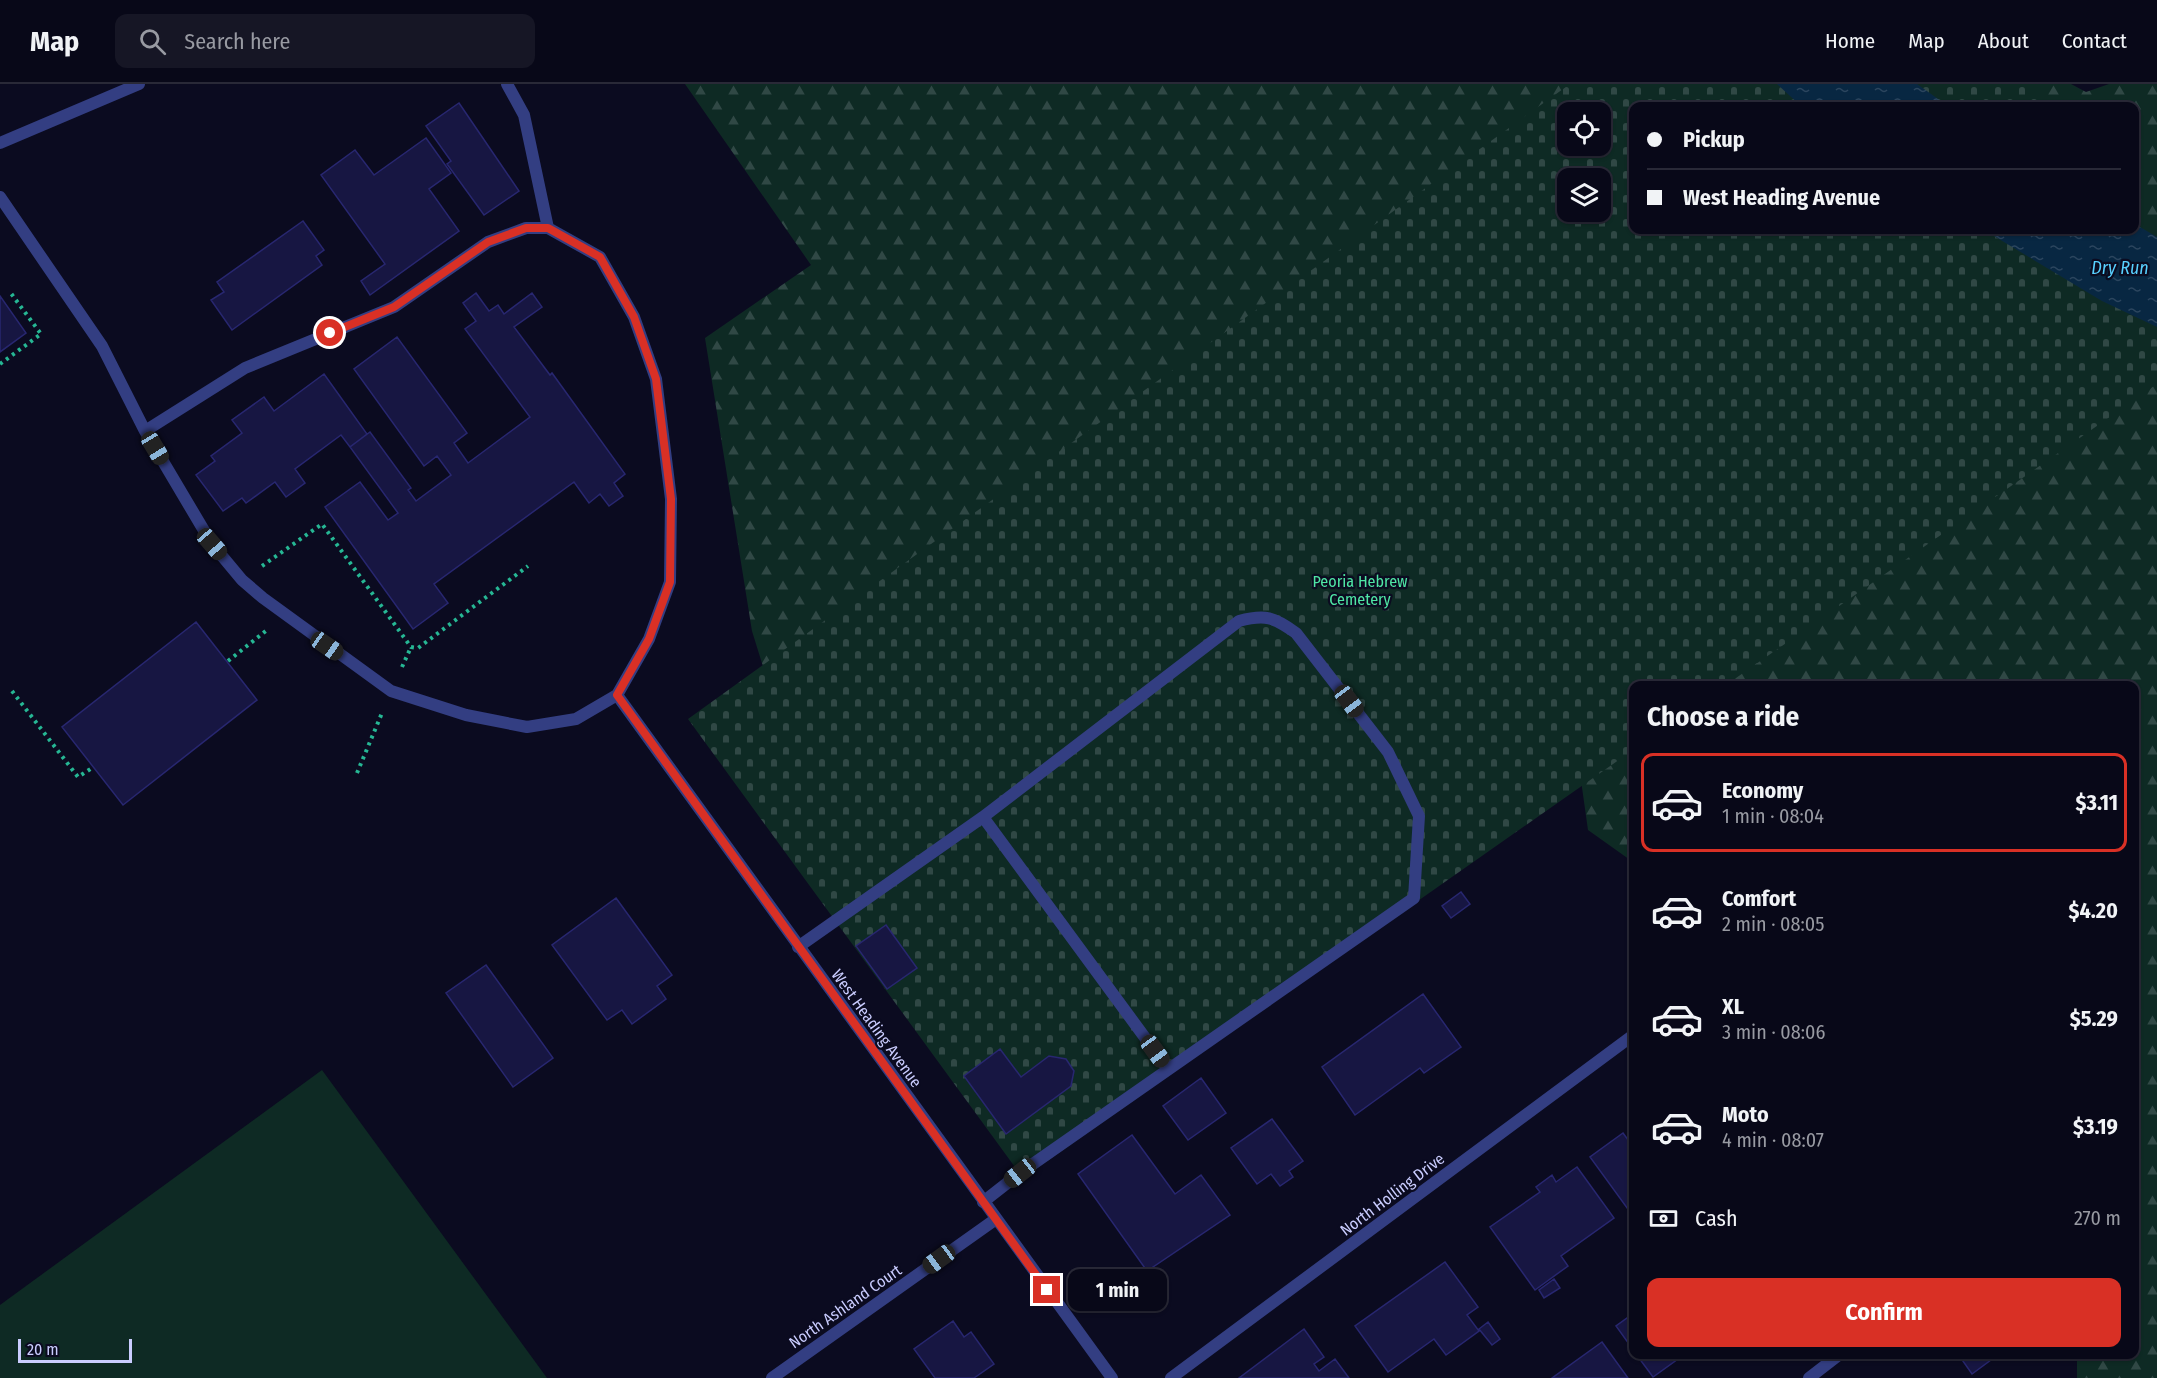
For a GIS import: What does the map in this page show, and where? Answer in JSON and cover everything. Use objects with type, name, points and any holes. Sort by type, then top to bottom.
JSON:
[{"type":"street","points":[[0,143],[139,84]]},
{"type":"street","points":[[507,84],[524,115],[548,228]]},
{"type":"street","points":[[0,197],[102,346],[145,430],[212,544],[242,580],[286,616],[391,691],[466,715],[527,727],[576,719],[617,695],[649,639],[670,582],[671,499],[656,379],[634,317],[600,257],[548,228],[526,228],[488,242],[394,307],[245,368],[145,430]]},
{"type":"street","points":[[798,947],[983,817],[1239,621],[1259,616],[1280,621],[1296,633],[1388,752],[1419,816],[1414,898],[1020,1173],[983,1202]]},
{"type":"street","name":"West Heading Avenue","points":[[617,695],[1112,1378]]},
{"type":"street","points":[[983,817],[1168,1069]]},
{"type":"street","name":"North Holling Drive","points":[[1171,1378],[1629,1038]]},
{"type":"street","name":"North Ashland Court","points":[[772,1378],[996,1219]]},
{"type":"street","points":[[1809,1378],[1834,1359]]},
{"type":"path","points":[[0,364],[41,334],[10,292]]},
{"type":"path","points":[[242,580],[322,524],[411,647],[418,648],[528,567]]},
{"type":"path","points":[[228,661],[286,616]]},
{"type":"path","points":[[12,691],[78,777],[92,768]]},
{"type":"green space","name":"Peoria Hebrew Cemetery","points":[[685,84],[2071,84],[2086,92],[2109,84],[2157,84],[2157,1378],[2077,1378],[2077,1359],[2139,1359],[2139,681],[1629,681],[1629,859],[1588,830],[1579,766],[823,860],[752,631],[705,338],[811,265]]},
{"type":"green space","name":"Peoria Hebrew Cemetery","points":[[1570,84],[2030,84],[2044,102],[1629,102],[1629,234],[2137,234],[2157,257],[2157,384],[1732,681],[1629,681],[1629,753],[1023,1178],[688,719]]},
{"type":"green space","points":[[322,1070],[547,1378],[0,1378],[0,1305]]},
{"type":"water","points":[[1777,84],[1917,84],[1942,102],[1797,102]]},
{"type":"water","name":"Dry Run","points":[[2139,226],[2157,237],[2157,327],[2102,301],[1991,234],[2139,234]]},
{"type":"building","points":[[459,103],[519,191],[484,215],[447,164],[451,161],[426,126]]},
{"type":"building","points":[[426,138],[451,173],[429,189],[459,231],[370,295],[361,281],[385,264],[321,175],[355,150],[374,175]]},
{"type":"building","points":[[303,221],[324,250],[316,256],[322,265],[232,330],[211,300],[224,292],[217,282]]},
{"type":"building","points":[[476,293],[489,311],[498,305],[504,314],[532,293],[542,307],[514,327],[550,375],[552,373],[625,474],[614,483],[623,496],[609,506],[600,494],[589,503],[574,482],[434,584],[448,603],[413,629],[325,507],[360,482],[388,520],[398,513],[350,447],[370,432],[411,488],[408,490],[416,501],[451,475],[437,456],[424,466],[354,369],[397,337],[467,433],[454,443],[468,463],[530,417],[465,329],[476,321],[463,303]]},
{"type":"building","points":[[0,296],[26,333],[0,352]]},
{"type":"building","points":[[324,374],[367,434],[350,447],[341,435],[295,469],[305,483],[286,497],[275,482],[246,503],[242,498],[223,511],[196,475],[215,461],[211,456],[242,433],[232,420],[264,397],[274,411]]},
{"type":"building","points":[[196,622],[257,700],[123,805],[62,727]]},
{"type":"building","points":[[1461,892],[1470,904],[1451,918],[1442,906]]},
{"type":"building","points":[[616,898],[672,975],[657,986],[666,999],[632,1024],[622,1010],[607,1020],[552,945]]},
{"type":"building","points":[[886,925],[917,968],[887,989],[856,946]]},
{"type":"building","points":[[486,965],[553,1058],[513,1087],[446,993]]},
{"type":"building","points":[[1423,994],[1461,1047],[1424,1073],[1420,1068],[1355,1115],[1322,1067]]},
{"type":"building","points":[[1000,1049],[1021,1077],[1049,1056],[1066,1059],[1074,1071],[1071,1086],[1006,1134],[964,1076]]},
{"type":"building","points":[[1201,1078],[1226,1113],[1188,1140],[1163,1106]]},
{"type":"building","points":[[1272,1119],[1303,1161],[1289,1171],[1293,1177],[1280,1186],[1271,1174],[1257,1184],[1231,1148]]},
{"type":"building","points":[[1623,1133],[1629,1141],[1629,1211],[1590,1157]]},
{"type":"building","points":[[1132,1135],[1175,1194],[1201,1175],[1230,1215],[1147,1271],[1078,1174]]},
{"type":"building","points":[[1577,1167],[1614,1218],[1561,1256],[1568,1266],[1535,1290],[1490,1227],[1540,1192],[1536,1187],[1552,1175],[1556,1182]]},
{"type":"building","points":[[1445,1262],[1478,1307],[1467,1315],[1479,1331],[1446,1355],[1434,1339],[1388,1372],[1355,1326]]},
{"type":"building","points":[[1554,1279],[1560,1288],[1544,1298],[1539,1290]]},
{"type":"building","points":[[1629,1317],[1629,1344],[1616,1326]]},
{"type":"building","points":[[953,1321],[964,1337],[971,1332],[994,1364],[974,1378],[935,1378],[914,1349]]},
{"type":"building","points":[[1488,1322],[1500,1339],[1492,1345],[1479,1329]]},
{"type":"building","points":[[1304,1329],[1324,1357],[1314,1364],[1319,1371],[1335,1359],[1349,1378],[1239,1378]]},
{"type":"building","points":[[1602,1342],[1628,1378],[1552,1378]]},
{"type":"building","points":[[1640,1359],[1678,1359],[1653,1377]]},
{"type":"building","points":[[1962,1359],[1992,1359],[1972,1374]]},
{"type":"route","points":[[330,333],[394,307],[488,242],[526,228],[548,228],[600,257],[634,317],[656,379],[671,499],[670,582],[649,639],[617,695],[1047,1290]]}]
